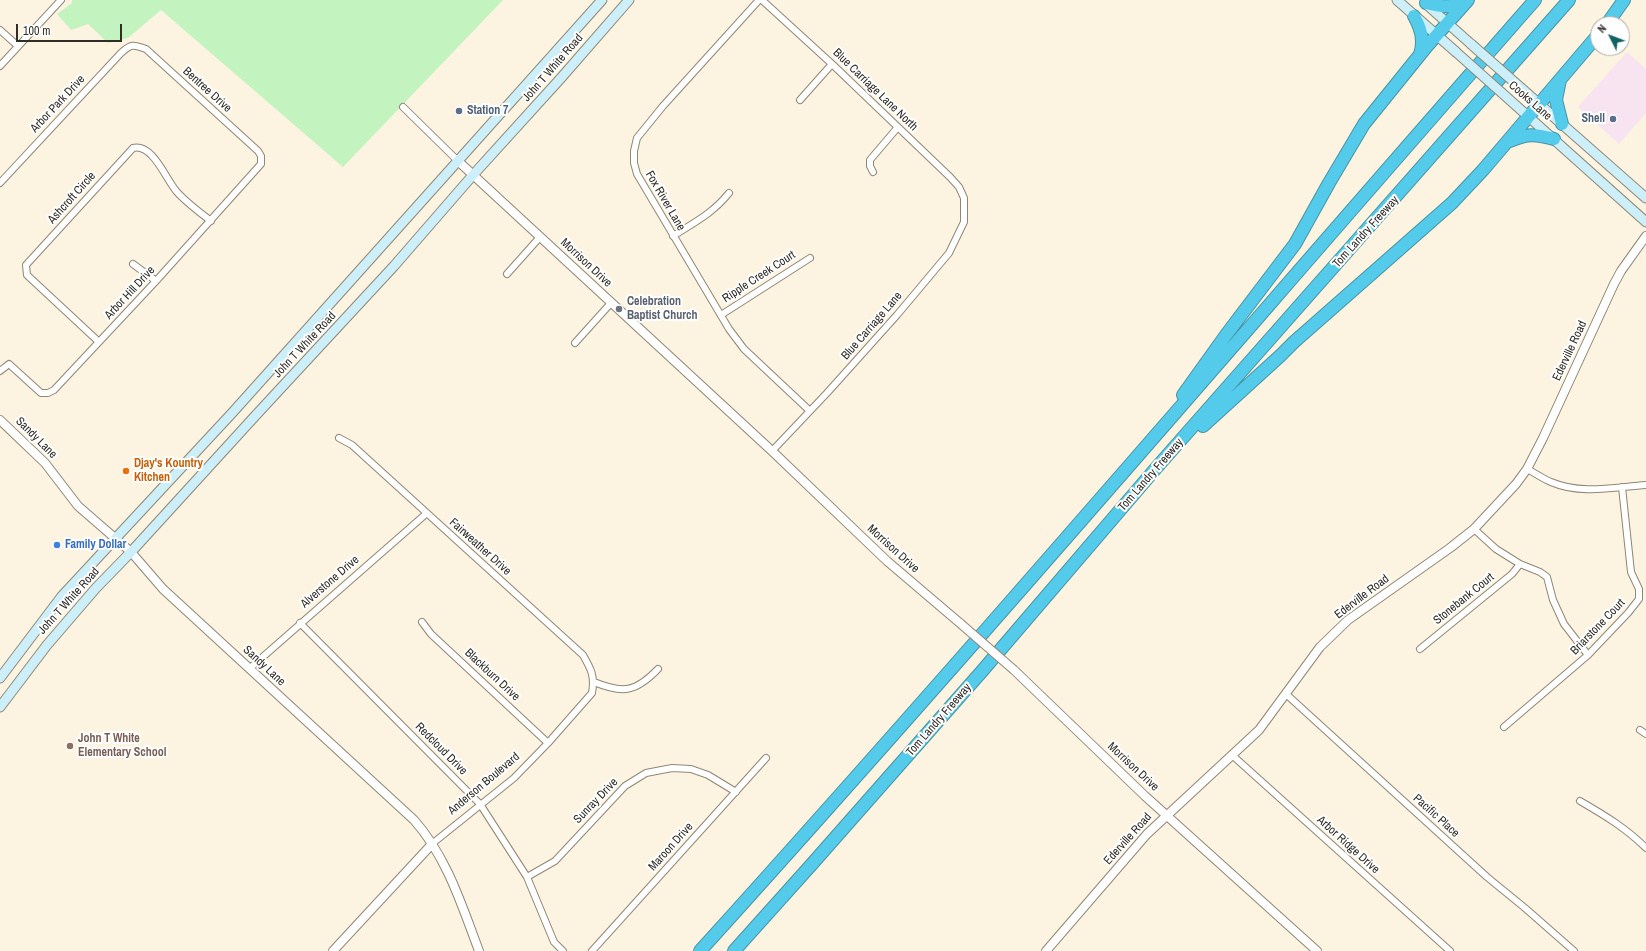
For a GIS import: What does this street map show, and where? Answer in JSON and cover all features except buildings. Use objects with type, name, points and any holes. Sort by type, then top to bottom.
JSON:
[{"type":"highway","name":"Tom Landry Freeway","points":[[700,951],[824,814],[1140,455],[1535,0]]},
{"type":"highway","name":"Tom Landry Freeway","points":[[734,951],[973,682],[1157,467],[1570,0]]},
{"type":"highway","points":[[1613,16],[1624,0]]},
{"type":"highway","points":[[1140,455],[1226,335],[1295,244],[1328,183],[1364,124],[1419,56],[1467,1]]},
{"type":"highway","points":[[1424,2],[1447,7],[1455,6],[1467,1]]},
{"type":"highway","points":[[1414,16],[1422,34],[1422,50],[1419,56]]},
{"type":"highway","points":[[1157,467],[1294,342],[1452,203],[1590,44]]},
{"type":"highway","points":[[1560,80],[1556,100],[1562,124]]},
{"type":"highway","points":[[1506,142],[1529,134],[1554,139]]},
{"type":"main road","name":"John T White Road","points":[[0,678],[62,596],[117,538],[380,250],[458,160],[602,0]]},
{"type":"main road","name":"John T White Road","points":[[0,708],[32,665],[96,588],[131,552],[394,266],[629,0]]},
{"type":"main road","name":"Cooks Lane","points":[[1398,0],[1414,16],[1529,116],[1646,222]]},
{"type":"main road","name":"Cooks Lane","points":[[1424,2],[1646,198]]},
{"type":"main road","points":[[18,653],[32,665]]},
{"type":"street","points":[[0,66],[61,0]]},
{"type":"street","name":"Fox River Lane","points":[[759,0],[663,106],[637,138],[634,151],[636,174],[721,315],[744,349],[810,411]]},
{"type":"street","name":"Blue Carriage Lane North","points":[[762,0],[832,64],[950,177],[959,187],[964,201]]},
{"type":"street","points":[[0,30],[18,46]]},
{"type":"street","name":"Bentree Drive","points":[[135,45],[146,49],[262,156]]},
{"type":"street","name":"Arbor Park Drive","points":[[0,183],[121,53],[129,46],[135,45]]},
{"type":"street","points":[[800,100],[832,64]]},
{"type":"street","points":[[403,107],[458,160]]},
{"type":"street","points":[[873,172],[870,166],[870,160],[898,127]]},
{"type":"street","name":"Ashcroft Circle","points":[[99,342],[27,275],[26,265],[133,148],[137,147],[144,149],[160,164],[176,190],[189,204],[211,221]]},
{"type":"street","name":"Arbor Hill Drive","points":[[0,371],[9,364],[41,393],[48,393],[54,390],[156,281],[262,164],[262,156]]},
{"type":"street","name":"Morrison Drive","points":[[458,160],[887,561],[1014,670],[1145,796],[1317,951]]},
{"type":"street","points":[[673,236],[711,213],[719,206],[729,193]]},
{"type":"street","name":"Blue Carriage Lane","points":[[772,452],[897,315],[949,252],[964,222],[964,201]]},
{"type":"street","name":"Ederville Road","points":[[1047,951],[1147,834],[1166,814],[1259,730],[1320,647],[1348,620],[1450,548],[1474,529],[1516,484],[1543,438],[1614,284],[1621,271],[1646,236]]},
{"type":"street","points":[[507,274],[540,237]]},
{"type":"street","name":"Ripple Creek Court","points":[[721,315],[810,258]]},
{"type":"street","points":[[133,264],[156,281]]},
{"type":"street","points":[[575,343],[611,303]]},
{"type":"street","name":"Sandy Lane","points":[[0,420],[45,463],[78,506],[117,538],[163,589],[414,820],[433,843],[456,891],[479,951]]},
{"type":"street","name":"Fairweather Drive","points":[[339,438],[352,445],[583,655],[591,668],[594,682]]},
{"type":"street","points":[[1526,469],[1552,482],[1571,487],[1595,490],[1646,485]]},
{"type":"street","name":"Briarstone Court","points":[[1504,727],[1588,655],[1628,613],[1639,599],[1639,589],[1631,572],[1622,487]]},
{"type":"street","name":"Alverstone Drive","points":[[249,669],[427,513]]},
{"type":"street","points":[[1474,529],[1496,549],[1520,564],[1540,572],[1546,577],[1553,600],[1564,624],[1588,655]]},
{"type":"street","name":"Stonebank Court","points":[[1420,649],[1512,574],[1520,564]]},
{"type":"street","name":"Blackburn Drive","points":[[422,622],[431,634],[548,743]]},
{"type":"street","name":"Redcloud Drive","points":[[300,623],[480,804],[527,877],[554,942],[563,951]]},
{"type":"street","points":[[594,682],[611,689],[629,689],[645,682],[658,669]]},
{"type":"street","name":"Anderson Boulevard","points":[[333,951],[433,843],[514,778],[548,743],[592,692],[594,682]]},
{"type":"street","name":"Pacific Place","points":[[1286,694],[1487,877],[1574,951]]},
{"type":"street","points":[[1640,730],[1646,734]]},
{"type":"street","name":"Arbor Ridge Drive","points":[[1232,755],[1450,951]]},
{"type":"street","name":"Maroon Drive","points":[[592,951],[766,758]]},
{"type":"street","name":"Sunray Drive","points":[[527,877],[555,861],[625,786],[646,773],[672,768],[691,769],[708,775],[736,792]]},
{"type":"street","points":[[1580,801],[1620,825],[1646,848]]},
{"type":"shaded area","points":[[1630,55],[1646,69],[1646,113],[1619,144],[1578,107],[1623,56],[1630,56]]},
{"type":"green space","points":[[72,0],[503,0],[343,167],[161,10],[128,38],[108,43],[88,24],[71,30],[57,14],[72,3]]},
{"type":"place","name":"Station 7","points":[[459,111]]},
{"type":"place","name":"Shell","points":[[1613,119]]},
{"type":"place","name":"Celebration Baptist Church","points":[[619,309]]},
{"type":"place","name":"Djay's Kountry Kitchen","points":[[126,471]]},
{"type":"place","name":"Family Dollar","points":[[57,545]]},
{"type":"place","name":"John T White Elementary School","points":[[70,746]]}]
